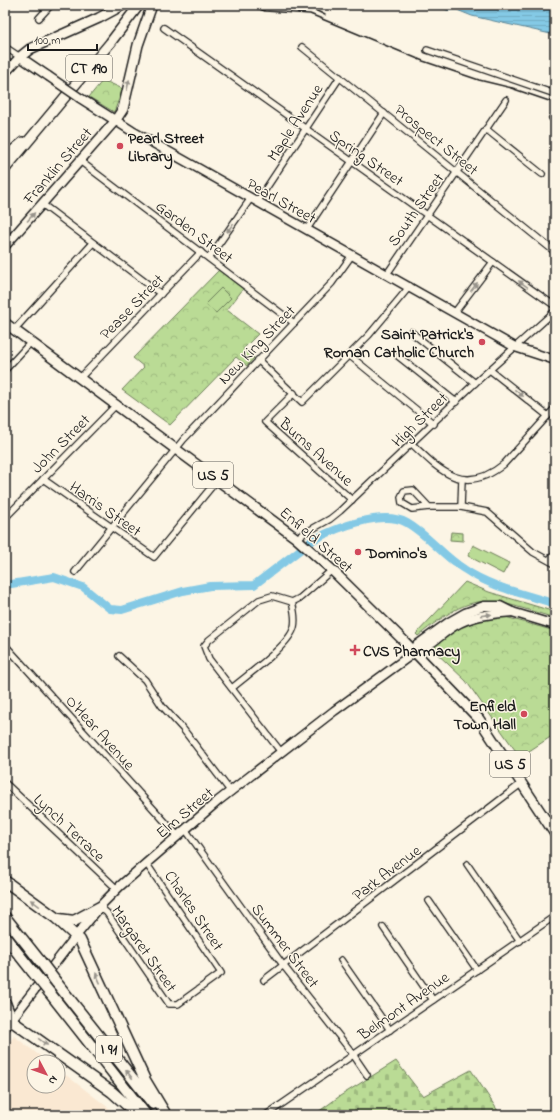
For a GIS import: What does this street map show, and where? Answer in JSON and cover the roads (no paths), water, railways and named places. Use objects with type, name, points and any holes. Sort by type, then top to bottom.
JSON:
[{"type":"highway","points":[[5,881],[56,918],[76,936],[84,947],[145,1080],[166,1115]]},
{"type":"highway","points":[[56,918],[66,922],[74,921],[100,906]]},
{"type":"highway","name":"I 91","points":[[5,917],[162,1115]]},
{"type":"highway","name":"I 91","points":[[5,937],[146,1115]]},
{"type":"highway","points":[[5,1003],[12,1019],[18,1026],[118,1096],[138,1115]]},
{"type":"main road","points":[[20,57],[30,49],[100,18],[123,5]]},
{"type":"main road","name":"CT 190","points":[[5,169],[110,43],[139,5]]},
{"type":"main road","points":[[115,121],[123,109],[138,44],[152,5]]},
{"type":"main road","name":"CT 190","points":[[5,157],[38,129]]},
{"type":"main road","name":"Enfield Street","points":[[5,323],[218,479],[299,541],[332,570],[415,652],[479,719],[555,834]]},
{"type":"street","points":[[39,18],[51,5]]},
{"type":"street","name":"Spring Street","points":[[164,28],[555,306]]},
{"type":"street","name":"Pearl Street","points":[[5,47],[115,121],[352,255],[410,286],[515,347],[555,360]]},
{"type":"street","name":"Prospect Street","points":[[302,47],[340,76],[555,252]]},
{"type":"street","points":[[427,50],[555,94]]},
{"type":"street","points":[[5,73],[20,57]]},
{"type":"street","name":"Maple Avenue","points":[[254,200],[305,129],[340,76]]},
{"type":"street","name":"South Street","points":[[387,274],[506,100]]},
{"type":"street","points":[[307,229],[384,113]]},
{"type":"street","name":"Franklin Street","points":[[5,246],[115,121]]},
{"type":"street","points":[[486,129],[542,174]]},
{"type":"street","name":"Garden Street","points":[[80,161],[294,322]]},
{"type":"street","points":[[209,258],[254,200]]},
{"type":"street","points":[[42,204],[161,294]]},
{"type":"street","points":[[14,330],[92,243]]},
{"type":"street","name":"Pease Street","points":[[80,378],[201,252]]},
{"type":"street","name":"New King Street","points":[[76,572],[176,448],[332,283],[352,255]]},
{"type":"street","points":[[455,312],[493,262]]},
{"type":"street","points":[[258,360],[302,402],[379,324],[410,286]]},
{"type":"street","name":"High Street","points":[[299,541],[330,519],[352,500],[434,424],[475,383],[555,311]]},
{"type":"street","points":[[411,332],[475,383]]},
{"type":"street","points":[[5,370],[31,342]]},
{"type":"street","points":[[349,355],[434,424]]},
{"type":"street","points":[[398,356],[456,402]]},
{"type":"street","points":[[490,370],[548,416]]},
{"type":"street","name":"Burns Avenue","points":[[294,393],[265,422],[352,500]]},
{"type":"street","name":"John Street","points":[[5,518],[117,404]]},
{"type":"street","points":[[412,444],[438,469],[450,476],[462,479],[479,478],[495,472],[510,458],[555,408]]},
{"type":"street","name":"Harris Street","points":[[43,479],[154,557],[218,479]]},
{"type":"street","points":[[461,507],[462,479]]},
{"type":"street","points":[[429,507],[413,490],[404,491],[402,495],[402,503],[408,508],[461,507],[487,512],[533,552],[555,564]]},
{"type":"street","points":[[549,560],[555,553]]},
{"type":"street","points":[[281,752],[205,653],[204,646],[260,600],[272,596],[292,602],[300,598],[332,570]]},
{"type":"street","points":[[232,688],[278,649],[292,635],[295,620],[292,602]]},
{"type":"street","name":"Elm Street","points":[[5,1028],[100,906],[117,889],[185,829],[281,752],[415,652],[456,625],[472,618],[512,612],[555,624]]},
{"type":"street","name":"O'Hear Avenue","points":[[5,645],[178,836]]},
{"type":"street","points":[[119,656],[145,680],[162,706],[187,734],[231,792]]},
{"type":"street","name":"Lynch Terrace","points":[[5,783],[117,889]]},
{"type":"street","name":"Park Avenue","points":[[264,980],[522,783]]},
{"type":"street","name":"Summer Street","points":[[185,829],[284,965],[367,1075]]},
{"type":"street","name":"Charles Street","points":[[146,863],[221,973],[178,1004],[169,1004]]},
{"type":"street","points":[[467,864],[520,941]]},
{"type":"street","points":[[429,901],[477,970]]},
{"type":"street","name":"Margaret Street","points":[[100,906],[107,912],[169,1004]]},
{"type":"street","name":"Belmont Avenue","points":[[266,1115],[555,916]]},
{"type":"street","points":[[383,927],[433,1000]]},
{"type":"street","points":[[341,960],[390,1030]]},
{"type":"water","points":[[437,5],[555,5],[555,35],[472,16],[457,10],[447,10]]},
{"type":"waterway","points":[[5,585],[54,577],[83,587],[110,609],[122,610],[183,591],[210,586],[254,585],[313,540],[334,530],[360,522],[385,518],[397,519],[415,528],[456,564],[485,581],[555,604]]},
{"type":"railway","points":[[248,5],[265,11],[310,14],[423,61],[479,80],[516,89]]},
{"type":"railway","points":[[305,5],[325,15]]},
{"type":"railway","points":[[511,88],[555,103]]},
{"type":"place","name":"Pearl Street Library","points":[[120,146]]},
{"type":"place","name":"Saint Patrick's Roman Catholic Church","points":[[482,342]]},
{"type":"place","name":"Domino's","points":[[358,552]]},
{"type":"place","name":"CVS Pharmacy","points":[[355,650]]},
{"type":"place","name":"Enfield Town Hall","points":[[524,714]]}]
